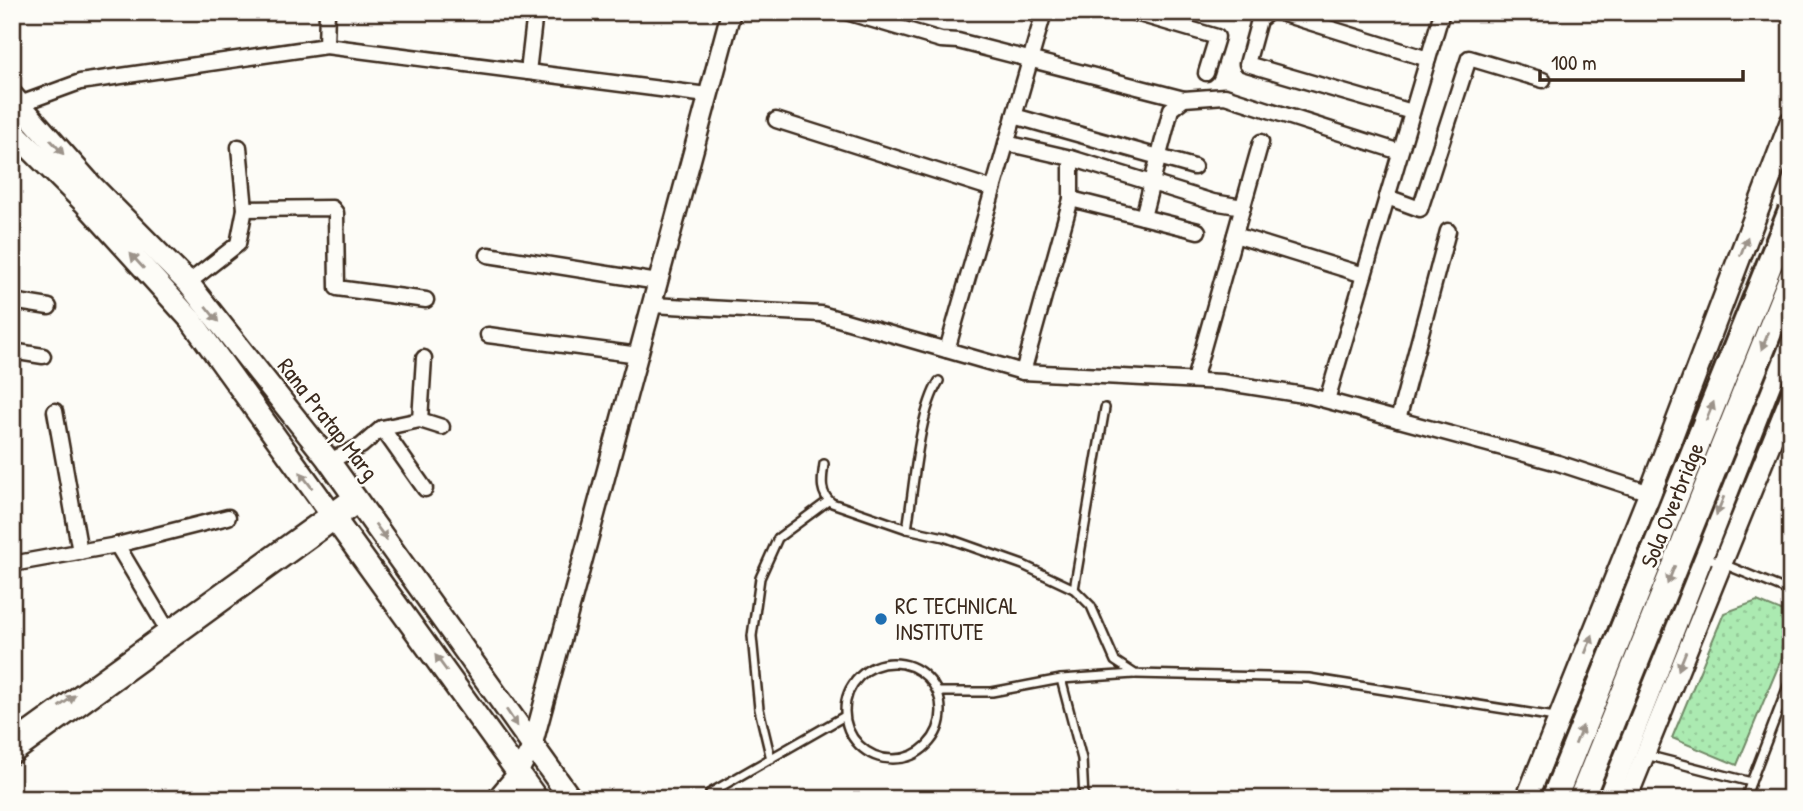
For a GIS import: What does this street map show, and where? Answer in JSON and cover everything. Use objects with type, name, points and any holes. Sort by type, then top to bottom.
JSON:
[{"type":"highway","name":"Sola Overbridge","points":[[1554,799],[1791,211]]},
{"type":"highway","name":"Sola Overbridge","points":[[1581,799],[1791,278]]},
{"type":"main road","name":"Rana Pratap Marg","points":[[16,100],[91,185],[188,284],[329,461],[475,663],[531,747],[571,799]]},
{"type":"main road","points":[[1527,799],[1650,493],[1791,122]]},
{"type":"main road","points":[[12,128],[84,202],[191,320],[537,799]]},
{"type":"main road","points":[[1607,799],[1700,554],[1791,329]]},
{"type":"street","points":[[326,46],[327,12]]},
{"type":"street","points":[[528,72],[535,12]]},
{"type":"street","points":[[496,799],[518,773],[531,747],[731,12]]},
{"type":"street","points":[[846,12],[1184,99],[1225,96],[1400,152]]},
{"type":"street","points":[[947,350],[1044,12]]},
{"type":"street","points":[[1132,12],[1217,37],[1206,73]]},
{"type":"street","points":[[1269,12],[1259,20],[1247,64],[1412,112]]},
{"type":"street","points":[[1277,12],[1428,60]]},
{"type":"street","points":[[1327,400],[1442,12]]},
{"type":"street","points":[[12,128],[16,100],[80,82],[326,46],[706,96]]},
{"type":"street","points":[[1387,197],[1420,209],[1469,58],[1543,80]]},
{"type":"street","points":[[1143,217],[1171,109],[1184,99]]},
{"type":"street","points":[[1014,116],[1194,167]]},
{"type":"street","points":[[776,120],[993,189]]},
{"type":"street","points":[[1194,380],[1261,142]]},
{"type":"street","points":[[1006,143],[1072,158],[1243,207]]},
{"type":"street","points":[[188,284],[238,244],[245,209],[239,147]]},
{"type":"street","points":[[1023,372],[1071,199],[1072,158]]},
{"type":"street","points":[[1071,199],[1198,231]]},
{"type":"street","points":[[245,209],[332,208],[336,213],[337,288],[426,300]]},
{"type":"street","points":[[1398,420],[1448,231]]},
{"type":"street","points":[[1235,235],[1364,275]]},
{"type":"street","points":[[488,255],[658,282]]},
{"type":"street","points":[[12,302],[48,307]]},
{"type":"street","points":[[652,305],[821,314],[1023,372],[1222,382],[1327,400],[1558,463],[1650,493],[1700,554]]},
{"type":"street","points":[[488,335],[639,355]]},
{"type":"street","points":[[12,351],[43,356]]},
{"type":"street","points":[[420,420],[424,358]]},
{"type":"street","points":[[1627,799],[1791,394]]},
{"type":"street","points":[[55,411],[80,552]]},
{"type":"street","points":[[329,461],[361,446],[382,428],[420,420],[442,427]]},
{"type":"street","points":[[382,428],[425,489]]},
{"type":"street","points":[[12,741],[116,673],[357,499]]},
{"type":"street","points":[[12,564],[117,545],[228,517]]},
{"type":"street","points":[[12,757],[167,629],[334,517]]},
{"type":"street","points":[[117,545],[167,629]]},
{"type":"lane","points":[[907,529],[923,432],[932,393],[939,381]]},
{"type":"lane","points":[[1074,589],[1105,408]]},
{"type":"lane","points":[[824,464],[822,487],[828,501],[907,529],[944,537],[984,551],[1074,589],[1091,606],[1115,662],[1135,674]]},
{"type":"lane","points":[[771,759],[759,709],[752,636],[760,578],[778,538],[828,501]]},
{"type":"lane","points":[[1700,554],[1791,592]]},
{"type":"lane","points":[[881,663],[903,663],[928,677],[937,692],[942,710],[939,728],[925,748],[909,758],[884,760],[855,743],[844,717],[848,690],[866,670],[881,663]]},
{"type":"lane","points":[[937,692],[992,692],[1061,679],[1135,674],[1309,678],[1559,718]]},
{"type":"lane","points":[[1745,799],[1791,678]]},
{"type":"lane","points":[[1061,679],[1082,759],[1084,799]]},
{"type":"lane","points":[[711,799],[710,793],[844,717]]},
{"type":"lane","points":[[1644,755],[1751,782]]},
{"type":"green space","points":[[1757,601],[1791,615],[1791,636],[1737,765],[1672,738],[1724,613]]},
{"type":"place","name":"RC TECHNICAL INSTITUTE","points":[[881,619]]}]
